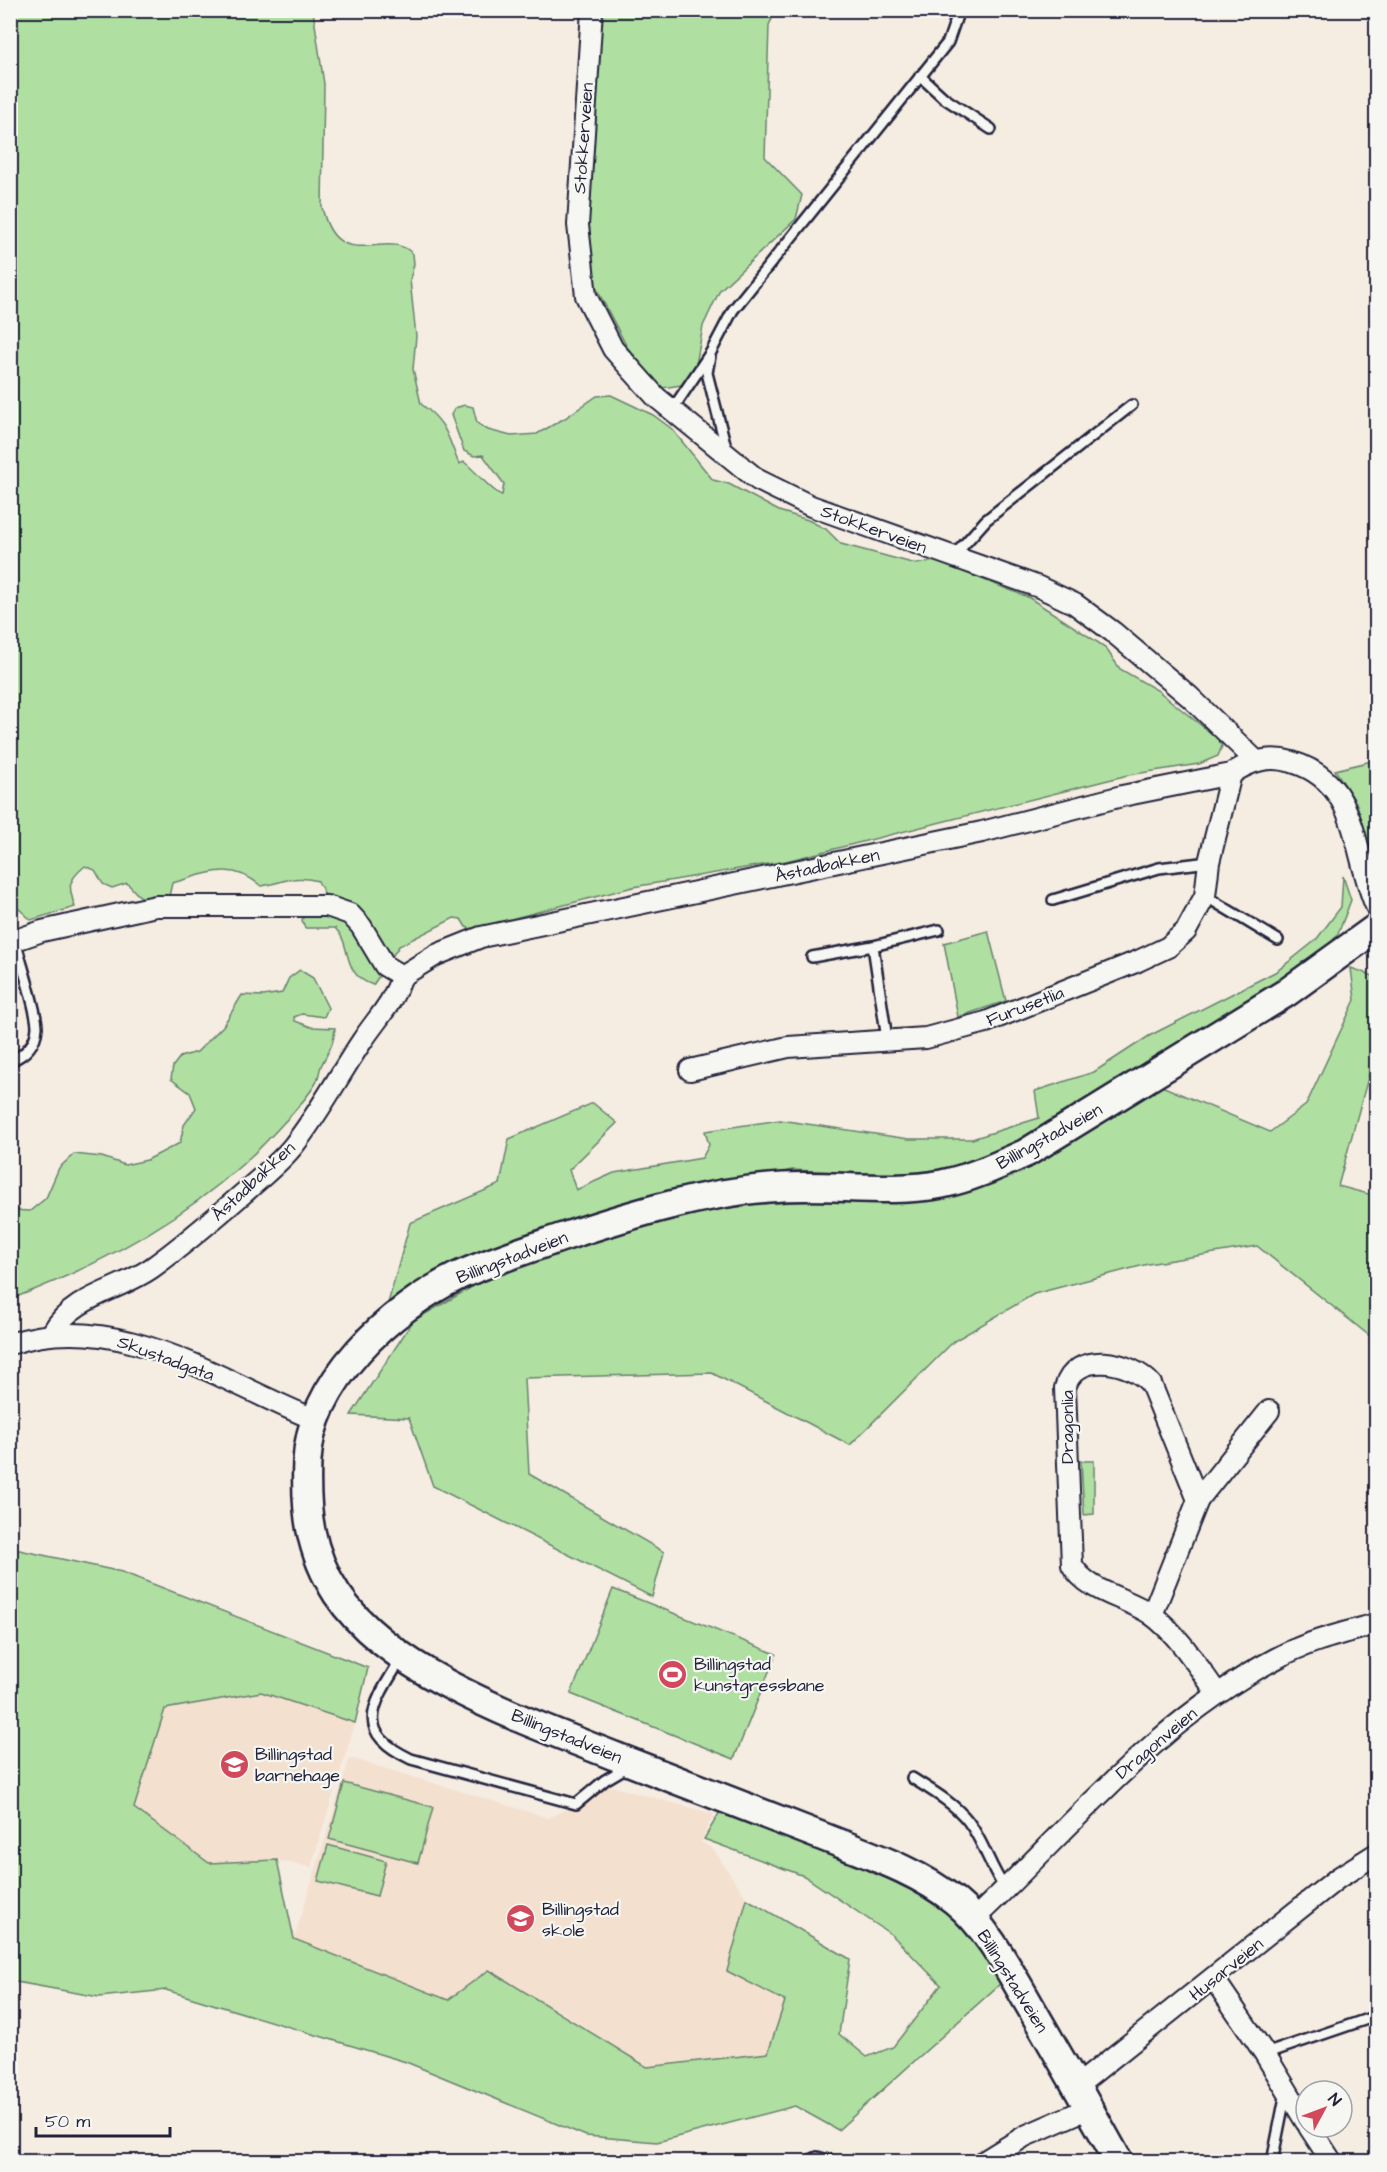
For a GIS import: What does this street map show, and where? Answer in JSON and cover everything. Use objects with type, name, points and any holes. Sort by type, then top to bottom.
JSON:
[{"type":"main road","name":"Billingstadveien","points":[[1119,2162],[997,1951],[955,1901],[885,1861],[634,1763],[478,1698],[403,1657],[368,1630],[338,1596],[317,1558],[306,1509],[308,1452],[314,1419],[334,1384],[367,1341],[404,1309],[456,1277],[511,1255],[631,1215],[709,1196],[781,1187],[914,1187],[951,1182],[1000,1165],[1026,1153],[1286,993],[1376,925]]},
{"type":"street","name":"Stokkerveien","points":[[591,10],[578,225],[586,296],[613,349],[656,397],[758,480],[811,506],[1039,587],[1075,604],[1190,698],[1256,761]]},
{"type":"street","points":[[1256,761],[1269,758],[1308,767],[1335,789],[1350,817],[1376,925]]},
{"type":"street","name":"Åstadbakken","points":[[52,1333],[66,1313],[83,1301],[122,1285],[151,1268],[210,1222],[293,1147],[362,1041],[394,998],[402,976],[436,955],[481,937],[982,832],[1122,796],[1231,774],[1256,761]]},
{"type":"street","name":"Furusetlia","points":[[690,1070],[788,1047],[926,1038],[986,1022],[1168,947],[1186,931],[1205,896],[1209,862],[1231,774]]},
{"type":"street","points":[[13,941],[42,931],[156,906],[327,906],[350,914],[361,926],[385,966],[402,976]]},
{"type":"street","name":"Skustadgata","points":[[10,1344],[52,1333],[98,1335],[132,1342],[161,1352],[314,1419]]},
{"type":"street","name":"Dragonlia","points":[[1198,1500],[1151,1384],[1143,1375],[1128,1367],[1088,1363],[1072,1372],[1065,1388],[1072,1565],[1085,1581],[1152,1615],[1170,1631],[1218,1693]]},
{"type":"street","points":[[1152,1615],[1198,1500],[1269,1411]]},
{"type":"street","name":"Dragonveien","points":[[973,1920],[1124,1768],[1218,1693],[1278,1657],[1331,1636],[1377,1624]]},
{"type":"street","name":"Husarveien","points":[[983,2162],[1083,2097],[1214,1979],[1338,1878],[1377,1854]]},
{"type":"street","points":[[1214,1979],[1265,2054],[1294,2104]]},
{"type":"street","points":[[1317,2139],[1332,2162]]},
{"type":"lane","points":[[672,410],[711,352],[740,302],[948,42],[959,10]]},
{"type":"lane","points":[[920,76],[944,98],[991,129]]},
{"type":"lane","points":[[711,352],[707,373],[728,456]]},
{"type":"lane","points":[[953,557],[986,520],[1132,405]]},
{"type":"lane","points":[[1053,900],[1159,868],[1209,862]]},
{"type":"lane","points":[[1205,896],[1278,940]]},
{"type":"lane","points":[[812,957],[873,946],[939,930]]},
{"type":"lane","points":[[10,1061],[23,1056],[33,1042],[37,1026],[13,941]]},
{"type":"lane","points":[[873,946],[887,1039]]},
{"type":"lane","points":[[403,1657],[379,1698],[372,1719],[376,1736],[388,1748],[411,1759],[576,1804],[605,1780],[634,1763]]},
{"type":"lane","points":[[912,1778],[944,1799],[968,1821],[996,1876],[1005,1888]]},
{"type":"lane","points":[[1265,2054],[1377,2016]]},
{"type":"lane","points":[[1272,2162],[1286,2092]]},
{"type":"lane","points":[[806,2162],[817,2157],[836,2162]]},
{"type":"shaded area","points":[[261,1692],[355,1723],[311,1867],[277,1860],[209,1863],[134,1808],[165,1709]]},
{"type":"shaded area","name":"Billingstad skole","points":[[350,1758],[549,1818],[610,1786],[714,1814],[701,1842],[713,1849],[747,1899],[727,1971],[785,2001],[768,2053],[646,2067],[557,2009],[448,2000],[294,1939]]},
{"type":"green space","points":[[10,11],[313,11],[324,84],[322,207],[329,228],[339,240],[351,245],[403,247],[413,254],[414,264],[410,280],[416,336],[413,369],[421,404],[441,424],[449,437],[459,464],[464,462],[502,495],[504,484],[483,455],[474,456],[464,451],[451,415],[455,408],[465,405],[473,407],[477,423],[488,430],[511,436],[537,434],[597,396],[611,395],[653,415],[672,429],[713,480],[729,484],[779,511],[808,520],[826,529],[841,544],[916,564],[935,561],[1028,597],[1105,647],[1120,669],[1157,690],[1217,738],[1222,746],[1218,756],[1199,764],[1128,775],[786,861],[633,887],[472,929],[466,927],[461,919],[454,918],[399,946],[373,985],[363,980],[351,967],[344,943],[335,928],[305,928],[302,920],[306,913],[326,897],[318,881],[310,879],[296,879],[261,886],[239,873],[218,871],[207,873],[172,883],[166,909],[160,909],[138,895],[127,883],[112,888],[103,884],[95,870],[85,866],[71,884],[70,889],[75,907],[31,920],[17,907],[11,907]]},
{"type":"green space","points":[[598,11],[776,11],[769,25],[765,157],[802,195],[796,219],[720,290],[703,326],[695,371],[688,384],[662,388],[627,347],[592,280],[588,217]]},
{"type":"green space","points":[[1376,760],[1376,864],[1356,802],[1335,770]]},
{"type":"green space","points":[[1343,876],[1351,900],[1338,934],[1316,961],[1041,1133],[978,1163],[914,1175],[792,1170],[595,1212],[512,1242],[387,1307],[410,1223],[500,1184],[509,1139],[593,1103],[617,1123],[569,1170],[576,1190],[614,1173],[702,1158],[709,1145],[705,1131],[780,1120],[909,1139],[972,1139],[1039,1118],[1035,1091],[1094,1072],[1149,1036],[1277,971],[1316,940],[1341,907]]},
{"type":"green space","points":[[988,931],[1006,1001],[958,1017],[944,943]]},
{"type":"green space","points":[[1351,968],[1376,977],[1376,1049],[1338,1186],[1376,1196],[1376,1341],[1257,1246],[1148,1264],[1034,1294],[954,1341],[850,1445],[712,1373],[524,1378],[529,1474],[664,1552],[652,1597],[433,1486],[409,1418],[351,1415],[413,1321],[477,1284],[585,1239],[716,1206],[913,1196],[1157,1084],[1270,1132],[1306,1105],[1355,1000]]},
{"type":"green space","points":[[300,970],[313,978],[328,1008],[324,1017],[302,1014],[294,1017],[295,1021],[311,1027],[335,1028],[332,1044],[321,1066],[317,1081],[298,1107],[250,1157],[188,1207],[120,1250],[11,1299],[11,1210],[30,1211],[46,1198],[59,1168],[74,1154],[102,1157],[125,1165],[147,1160],[180,1143],[184,1125],[196,1108],[190,1093],[171,1079],[173,1066],[180,1057],[197,1052],[223,1026],[242,995],[263,996],[282,993],[289,978]]},
{"type":"green space","points":[[1081,1461],[1094,1461],[1094,1514],[1084,1515]]},
{"type":"green space","points":[[10,1548],[122,1572],[368,1668],[355,1723],[261,1692],[165,1709],[134,1808],[209,1863],[277,1860],[294,1939],[448,2000],[489,1970],[647,2067],[768,2053],[785,2001],[727,1971],[747,1899],[850,1959],[839,2034],[867,2057],[893,2047],[941,1985],[892,1935],[804,1876],[704,1839],[721,1810],[888,1875],[925,1892],[969,1929],[1001,1983],[838,2130],[795,2106],[657,2142],[586,2136],[406,2062],[166,1990],[99,1997],[11,1981]]},
{"type":"green space","name":"Billingstad kunstgressbane","points":[[613,1589],[776,1654],[734,1759],[571,1694]]},
{"type":"green space","points":[[344,1783],[433,1807],[418,1863],[329,1839]]},
{"type":"green space","points":[[328,1845],[386,1861],[377,1896],[318,1881]]},
{"type":"place","name":"Billingstad kunstgressbane","points":[[673,1674]]},
{"type":"place","name":"Billingstad barnehage","points":[[234,1764]]},
{"type":"place","name":"Billingstad skole","points":[[521,1919]]}]
